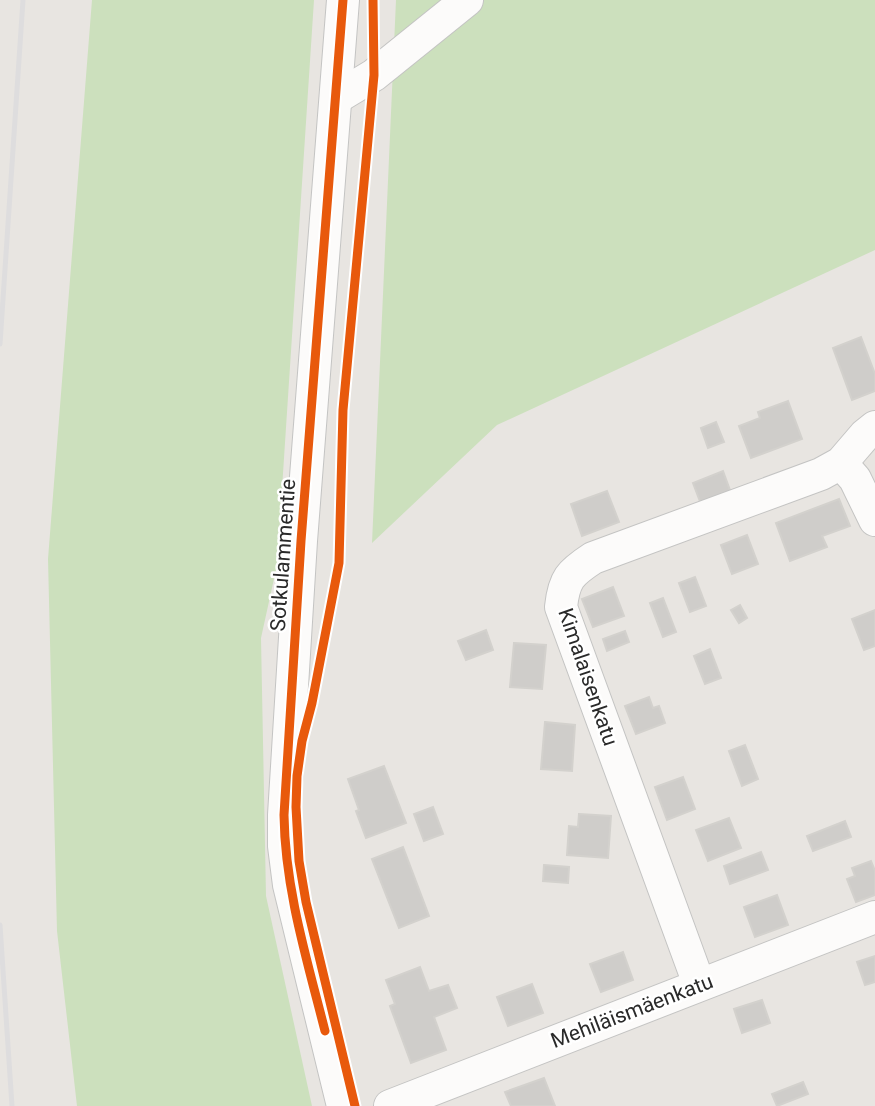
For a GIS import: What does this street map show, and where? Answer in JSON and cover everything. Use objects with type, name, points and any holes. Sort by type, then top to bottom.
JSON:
[{"type":"street","name":"Sotkulammentie","points":[[343,0],[301,541],[284,815],[284,846],[289,885],[343,1106]]},
{"type":"street","points":[[336,98],[374,75],[467,0]]},
{"type":"street","name":"Kimalaisenkatu","points":[[699,984],[561,607],[563,586],[573,571],[593,558],[821,474],[841,463],[875,427]]},
{"type":"street","points":[[841,463],[855,479],[875,520]]},
{"type":"street","name":"Mehiläismäenkatu","points":[[390,1106],[875,917]]},
{"type":"green space","points":[[92,0],[314,0],[277,565],[261,638],[266,896],[312,1106],[77,1106],[57,931],[48,559]]},
{"type":"green space","points":[[396,0],[875,0],[875,250],[497,425],[372,543]]},
{"type":"building","points":[[861,337],[875,374],[875,391],[852,400],[833,348]]},
{"type":"building","points":[[788,401],[802,439],[751,458],[739,426],[760,418],[758,412]]},
{"type":"building","points":[[716,422],[724,442],[708,448],[701,428]]},
{"type":"building","points":[[723,471],[731,493],[701,504],[693,483]]},
{"type":"building","points":[[607,491],[619,522],[582,536],[571,504]]},
{"type":"building","points":[[839,499],[850,526],[822,536],[827,547],[790,561],[776,523]]},
{"type":"building","points":[[747,535],[758,564],[732,574],[721,545]]},
{"type":"building","points":[[695,577],[706,606],[690,612],[679,583]]},
{"type":"building","points":[[613,587],[624,616],[593,627],[582,599]]},
{"type":"building","points":[[663,598],[676,632],[663,637],[650,603]]},
{"type":"building","points":[[740,605],[747,618],[739,623],[731,610]]},
{"type":"building","points":[[875,610],[875,646],[864,650],[852,619]]},
{"type":"building","points":[[486,630],[493,650],[466,660],[458,641]]},
{"type":"building","points":[[625,631],[629,642],[607,651],[603,639]]},
{"type":"building","points":[[514,643],[546,645],[542,689],[510,687]]},
{"type":"building","points":[[710,649],[721,678],[705,684],[694,656]]},
{"type":"building","points":[[649,697],[653,708],[659,706],[665,723],[636,734],[625,706]]},
{"type":"building","points":[[545,722],[575,725],[572,771],[541,769]]},
{"type":"building","points":[[745,745],[758,779],[742,786],[729,751]]},
{"type":"building","points":[[384,766],[406,823],[366,838],[348,779]]},
{"type":"building","points":[[683,777],[695,809],[667,820],[655,787]]},
{"type":"building","points":[[433,807],[443,834],[424,841],[414,814]]},
{"type":"building","points":[[579,814],[611,816],[608,858],[567,855],[569,826],[578,827]]},
{"type":"building","points":[[729,818],[741,848],[708,861],[696,830]]},
{"type":"building","points":[[845,821],[851,837],[813,851],[807,836]]},
{"type":"building","points":[[403,847],[429,916],[399,928],[372,859]]},
{"type":"building","points":[[761,852],[768,870],[730,884],[724,866]]},
{"type":"building","points":[[871,861],[875,871],[875,895],[856,902],[847,879],[855,876],[852,868]]},
{"type":"building","points":[[544,865],[569,867],[568,883],[543,881]]},
{"type":"building","points":[[777,895],[788,925],[755,937],[744,907]]},
{"type":"building","points":[[623,952],[633,980],[601,992],[590,964]]},
{"type":"building","points":[[875,956],[875,982],[865,985],[857,962]]},
{"type":"building","points":[[420,967],[429,991],[448,985],[457,1008],[434,1017],[446,1050],[411,1063],[390,1006],[395,1004],[386,980]]},
{"type":"building","points":[[532,984],[543,1013],[508,1026],[497,997]]},
{"type":"building","points":[[762,1000],[770,1023],[742,1033],[734,1009]]},
{"type":"building","points":[[544,1078],[555,1106],[511,1106],[505,1092]]},
{"type":"building","points":[[803,1082],[808,1094],[777,1106],[772,1094]]},
{"type":"railway","points":[[0,344],[23,0]]},
{"type":"railway","points":[[0,925],[12,1106]]},
{"type":"cycle path","points":[[325,1031],[293,897],[284,815],[301,541],[343,0]]},
{"type":"cycle path","points":[[355,1106],[306,902],[299,861],[296,807],[302,741],[339,563],[343,410],[374,75],[373,0]]}]
